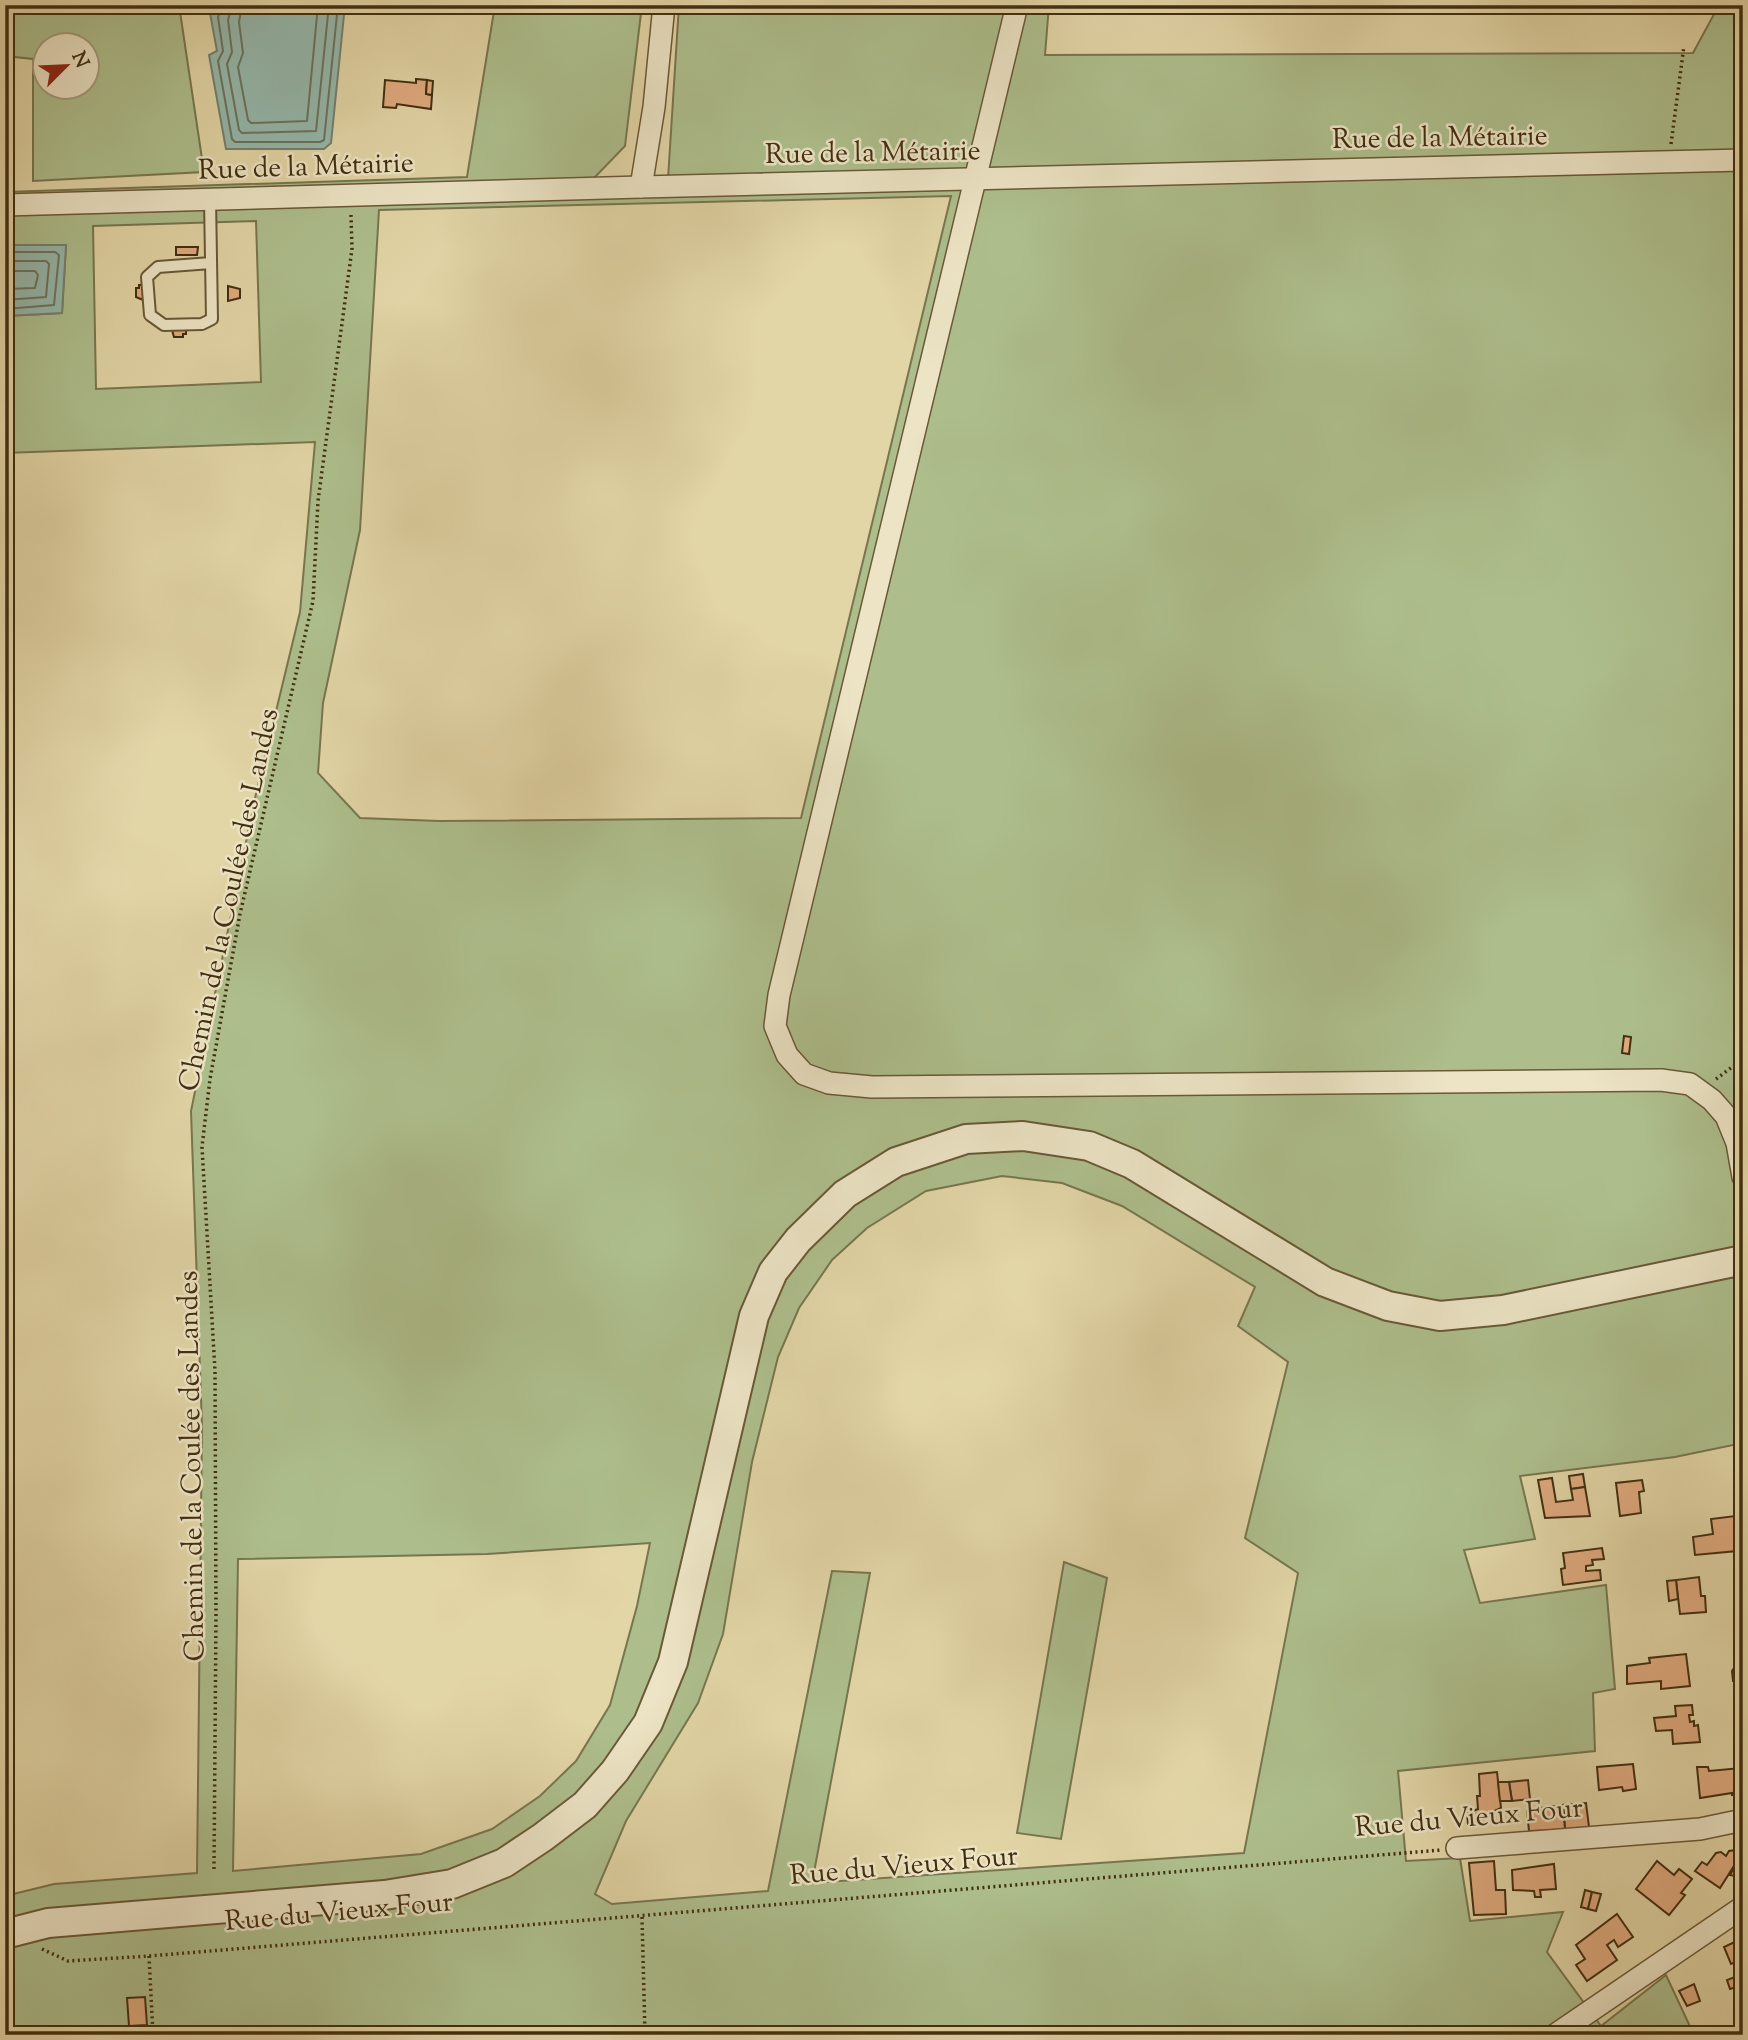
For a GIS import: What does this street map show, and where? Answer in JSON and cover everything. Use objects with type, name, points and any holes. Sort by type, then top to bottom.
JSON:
[{"type":"street","points":[[640,187],[654,107],[664,5]]},
{"type":"street","points":[[1017,5],[779,995],[775,1026],[787,1055],[804,1073],[829,1083],[872,1087],[1661,1080],[1689,1084],[1713,1100],[1726,1116],[1737,1143],[1743,1177]]},
{"type":"street","name":"Rue de la Métairie","points":[[5,205],[1743,160]]},
{"type":"street","points":[[5,1934],[48,1923],[385,1895],[452,1884],[504,1863],[585,1805],[615,1772],[648,1723],[673,1662],[754,1316],[773,1272],[798,1240],[845,1194],[896,1162],[966,1139],[1023,1136],[1089,1146],[1132,1164],[1325,1282],[1388,1306],[1440,1316],[1503,1310],[1743,1260]]},
{"type":"street","name":"Rue du Vieux Four","points":[[1457,1848],[1700,1829],[1743,1820]]},
{"type":"street","points":[[1555,2035],[1743,1907]]},
{"type":"lane","points":[[210,199],[212,319],[202,324],[164,325],[150,315],[147,277],[158,267],[211,263]]},
{"type":"path","points":[[1669,162],[1684,46]]},
{"type":"path","name":"Chemin de la Coulée des Landes","points":[[214,1869],[215,1371],[202,1147],[210,1079],[240,914],[313,601],[318,501],[352,249],[351,195]]},
{"type":"path","points":[[1700,1091],[1743,1059]]},
{"type":"path","name":"Rue du Vieux Four","points":[[31,1951],[44,1949],[68,1961],[149,1956],[1457,1848]]},
{"type":"path","points":[[642,1917],[645,2035]]},
{"type":"path","points":[[149,1956],[153,2035]]},
{"type":"green space","points":[[5,5],[179,5],[204,172],[33,181],[33,102],[102,102],[102,32],[32,32],[32,59],[5,56]]},
{"type":"green space","points":[[495,5],[642,5],[625,146],[594,178],[668,179],[679,5],[1049,5],[1045,55],[1693,53],[1719,5],[1743,5],[1743,1443],[1675,1457],[1520,1476],[1535,1539],[1464,1550],[1480,1603],[1606,1585],[1615,1689],[1593,1693],[1595,1751],[1398,1771],[1406,1861],[1460,1858],[1470,1921],[1563,1912],[1547,1952],[1601,2026],[1666,1975],[1694,2035],[5,2035],[5,1896],[54,1884],[197,1873],[202,1427],[191,1111],[255,798],[300,612],[315,442],[5,453],[5,316],[62,313],[66,245],[5,245],[5,192],[467,177]],"holes":[[[951,196],[801,818],[439,821],[360,818],[318,773],[323,703],[360,530],[379,210]],[[256,221],[261,382],[96,389],[93,226]],[[1002,1176],[1062,1183],[1122,1206],[1255,1287],[1238,1326],[1288,1362],[1245,1538],[1298,1573],[1244,1853],[812,1883],[870,1573],[832,1571],[768,1891],[612,1904],[595,1894],[626,1821],[698,1703],[723,1634],[752,1462],[778,1357],[799,1308],[832,1260],[867,1228],[926,1191]],[[650,1543],[637,1606],[610,1705],[576,1761],[540,1796],[492,1829],[421,1854],[233,1871],[238,1559],[487,1554]]]},
{"type":"green space","points":[[1064,1562],[1107,1578],[1061,1839],[1017,1833]]},
{"type":"water","points":[[345,5],[331,143],[324,149],[226,149],[209,55],[217,51],[210,13],[217,7]]},
{"type":"water","points":[[5,245],[66,245],[62,313],[5,316]]},
{"type":"building","points":[[416,79],[427,80],[426,94],[432,95],[431,109],[397,104],[396,108],[383,107],[385,80],[416,83]]},
{"type":"building","points":[[427,80],[433,81],[432,95],[426,94]]},
{"type":"building","points":[[176,247],[198,247],[197,255],[176,255]]},
{"type":"building","points":[[139,285],[143,285],[143,300],[136,297],[136,288],[139,288]]},
{"type":"building","points":[[228,286],[240,289],[240,298],[228,301]]},
{"type":"building","points":[[172,330],[186,330],[186,334],[183,334],[183,337],[174,337]]},
{"type":"building","points":[[1624,1036],[1631,1037],[1629,1054],[1622,1053]]},
{"type":"building","points":[[1583,1474],[1585,1487],[1571,1489],[1569,1476]]},
{"type":"building","points":[[1552,1478],[1556,1502],[1573,1500],[1571,1489],[1585,1487],[1590,1516],[1545,1518],[1538,1480]]},
{"type":"building","points":[[1642,1480],[1644,1491],[1639,1492],[1641,1513],[1620,1516],[1616,1483]]},
{"type":"building","points":[[1735,1516],[1737,1551],[1695,1555],[1693,1537],[1713,1534],[1711,1519]]},
{"type":"building","points":[[1602,1548],[1604,1559],[1592,1560],[1593,1565],[1586,1566],[1586,1571],[1600,1570],[1601,1580],[1563,1585],[1563,1553]]},
{"type":"building","points":[[1699,1577],[1701,1596],[1705,1596],[1706,1612],[1680,1614],[1676,1580]]},
{"type":"building","points":[[1676,1580],[1678,1599],[1669,1601],[1667,1581]]},
{"type":"building","points":[[1686,1654],[1690,1686],[1661,1689],[1661,1681],[1627,1684],[1627,1666],[1650,1663],[1649,1658]]},
{"type":"building","points":[[1734,1668],[1741,1668],[1743,1680],[1733,1681]]},
{"type":"building","points":[[1692,1705],[1693,1715],[1689,1715],[1690,1722],[1694,1721],[1694,1726],[1698,1725],[1700,1742],[1673,1744],[1672,1730],[1656,1731],[1654,1718],[1676,1716],[1675,1706]]},
{"type":"building","points":[[1743,1736],[1743,1779],[1742,1779],[1734,1737]]},
{"type":"building","points":[[1633,1764],[1636,1789],[1623,1791],[1622,1787],[1599,1790],[1597,1767]]},
{"type":"building","points":[[1697,1767],[1708,1767],[1709,1771],[1741,1768],[1743,1795],[1732,1793],[1700,1798]]},
{"type":"building","points":[[1497,1772],[1501,1808],[1492,1812],[1494,1822],[1468,1824],[1467,1813],[1478,1809],[1479,1774]]},
{"type":"building","points":[[1528,1780],[1530,1799],[1512,1801],[1509,1782]]},
{"type":"building","points":[[1498,1782],[1509,1782],[1512,1801],[1500,1801]]},
{"type":"building","points":[[1586,1803],[1589,1827],[1565,1830],[1563,1805]]},
{"type":"building","points":[[1563,1805],[1565,1830],[1529,1831],[1527,1811],[1541,1811],[1540,1808]]},
{"type":"building","points":[[1743,1849],[1743,1858],[1739,1858],[1720,1888],[1695,1871],[1702,1862],[1707,1865],[1716,1853],[1721,1852],[1726,1856],[1729,1851]]},
{"type":"building","points":[[1739,1858],[1743,1858],[1743,1874],[1740,1877],[1730,1875]]},
{"type":"building","points":[[1494,1861],[1496,1890],[1505,1890],[1506,1914],[1474,1915],[1469,1863]]},
{"type":"building","points":[[1657,1861],[1674,1875],[1679,1869],[1692,1879],[1681,1893],[1685,1895],[1669,1915],[1636,1889]]},
{"type":"building","points":[[1554,1864],[1556,1889],[1540,1890],[1541,1897],[1535,1897],[1534,1891],[1513,1890],[1512,1870]]},
{"type":"building","points":[[1585,1890],[1592,1892],[1588,1909],[1581,1907]]},
{"type":"building","points":[[1592,1892],[1601,1894],[1596,1911],[1588,1909]]},
{"type":"building","points":[[1617,1914],[1633,1937],[1618,1947],[1614,1940],[1607,1945],[1617,1960],[1587,1981],[1576,1965],[1585,1959],[1576,1945]]},
{"type":"building","points":[[1743,1938],[1743,1973],[1738,1961],[1731,1964],[1724,1947]]},
{"type":"building","points":[[1743,1974],[1743,1985],[1730,1989],[1727,1980]]},
{"type":"building","points":[[1694,1984],[1700,2001],[1687,2006],[1679,1991]]},
{"type":"building","points":[[145,1997],[147,2025],[129,2026],[127,1998]]}]
